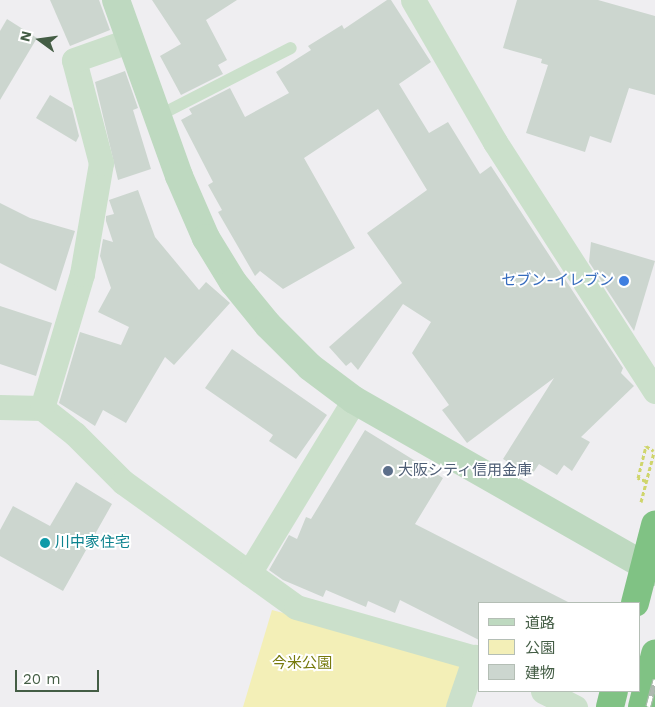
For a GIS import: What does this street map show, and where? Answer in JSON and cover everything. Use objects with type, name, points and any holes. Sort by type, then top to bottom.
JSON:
[{"type":"highway","points":[[635,602],[650,569],[648,515]]},
{"type":"highway","points":[[642,707],[655,654]]},
{"type":"highway","points":[[610,707],[614,692]]},
{"type":"street","points":[[116,0],[158,116],[206,238],[233,282],[268,325],[310,367],[354,400],[650,569]]},
{"type":"street","points":[[413,0],[495,142],[655,391]]},
{"type":"street","points":[[42,408],[82,274],[101,163],[74,60],[130,40]]},
{"type":"street","points":[[249,573],[354,400]]},
{"type":"street","points":[[0,407],[42,408],[75,434],[123,482],[296,607],[477,658],[458,707]]},
{"type":"street","points":[[545,692],[575,707]]},
{"type":"lane","points":[[158,116],[291,48]]},
{"type":"path","points":[[646,481],[638,478],[646,446],[655,452],[646,481],[648,515]]},
{"type":"green space","name":"今米公園","points":[[272,610],[453,658],[460,668],[446,707],[243,707]]},
{"type":"building","points":[[50,0],[99,0],[110,30],[70,46]]},
{"type":"building","points":[[152,0],[237,0],[206,20],[227,60],[218,65],[223,74],[181,95],[160,56],[181,44]]},
{"type":"building","points":[[387,0],[391,0],[431,62],[399,84],[429,133],[448,122],[480,174],[491,166],[623,368],[621,373],[634,386],[581,437],[590,442],[572,471],[564,465],[557,475],[539,464],[531,476],[503,459],[554,378],[467,443],[442,410],[449,405],[412,353],[431,322],[403,304],[358,370],[351,362],[346,366],[329,347],[402,283],[367,233],[427,190],[378,109],[304,158],[355,248],[283,289],[260,271],[255,276],[218,212],[222,210],[208,185],[213,182],[181,120],[192,114],[189,109],[230,88],[245,117],[289,93],[276,72],[311,50],[308,46],[342,25],[344,29]]},
{"type":"building","points":[[517,0],[598,0],[655,16],[655,95],[629,88],[611,143],[590,136],[585,152],[526,133],[548,65],[541,63],[542,59],[503,48]]},
{"type":"building","points":[[7,19],[37,38],[0,100],[0,31]]},
{"type":"building","points":[[125,71],[138,108],[133,110],[151,169],[118,180],[95,82]]},
{"type":"building","points":[[50,95],[72,108],[79,136],[76,142],[36,118]]},
{"type":"building","points":[[138,190],[155,237],[199,290],[206,282],[230,303],[174,365],[165,357],[126,423],[103,410],[95,426],[59,403],[80,332],[121,345],[129,327],[98,312],[111,288],[100,256],[103,239],[113,242],[106,221],[106,216],[114,214],[109,200]]},
{"type":"building","points":[[0,203],[30,218],[75,231],[56,291],[0,263]]},
{"type":"building","points":[[591,242],[655,261],[634,331],[589,262]]},
{"type":"building","points":[[0,306],[52,323],[36,376],[0,364]]},
{"type":"building","points":[[232,349],[327,415],[296,459],[269,441],[273,435],[205,388]]},
{"type":"building","points":[[365,430],[443,478],[415,524],[568,602],[478,602],[478,639],[400,600],[395,613],[368,601],[366,607],[326,590],[323,597],[283,580],[269,570],[289,535],[297,539],[306,517],[311,519]]},
{"type":"building","name":"川中家住宅","points":[[76,482],[112,504],[63,591],[0,556],[0,530],[13,506],[50,526]]},
{"type":"railway","points":[[648,707],[655,680]]},
{"type":"place","name":"セブン-イレブン","points":[[624,281]]},
{"type":"place","name":"大阪シティ信用金庫","points":[[388,471]]},
{"type":"place","name":"川中家住宅","points":[[45,543]]}]
